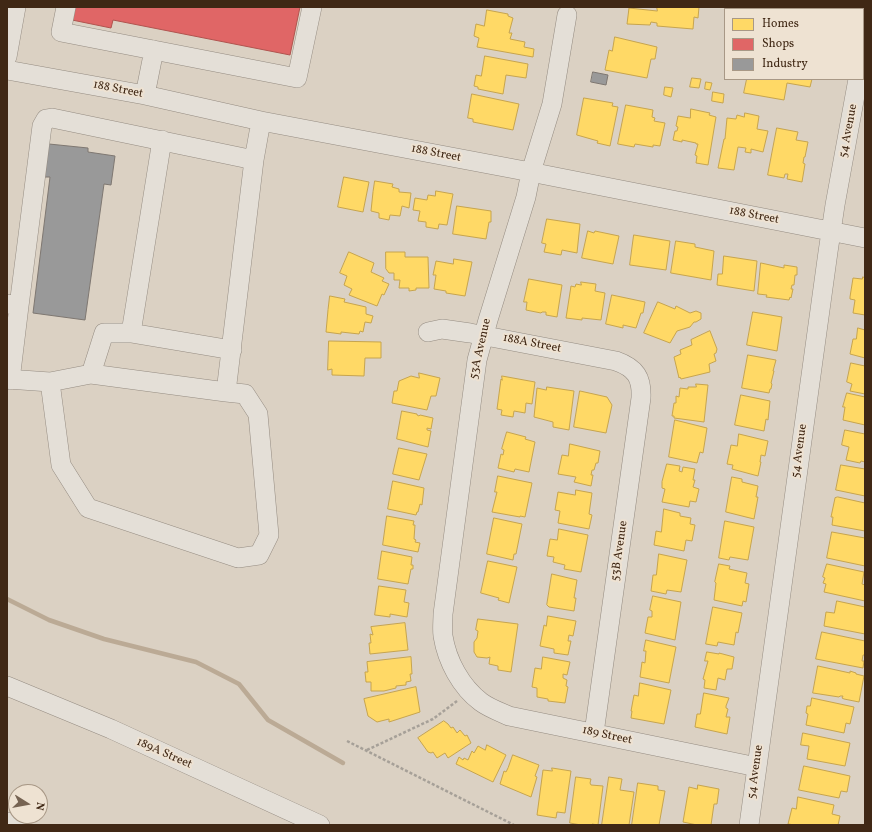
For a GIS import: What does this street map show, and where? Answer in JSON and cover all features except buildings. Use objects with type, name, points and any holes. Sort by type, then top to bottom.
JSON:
[{"type":"street","points":[[7,57],[16,7]]},
{"type":"street","points":[[66,7],[61,32],[297,78],[312,7]]},
{"type":"street","name":"53A Avenue","points":[[468,690],[455,670],[447,652],[443,634],[443,614],[472,393],[477,360],[483,335],[526,197],[531,172],[552,104],[567,15]]},
{"type":"street","points":[[145,95],[154,50]]},
{"type":"street","name":"188 Street","points":[[7,70],[145,95],[261,121],[531,172],[865,238]]},
{"type":"street","name":"54 Avenue","points":[[749,825],[831,231],[858,80]]},
{"type":"street","points":[[50,382],[61,465],[88,508],[238,558],[259,555],[269,535],[258,414],[245,394],[91,374],[50,382],[9,380],[13,305],[42,126],[46,119],[52,118],[254,160]]},
{"type":"street","points":[[226,392],[254,160],[261,121]]},
{"type":"street","points":[[131,333],[162,140]]},
{"type":"street","name":"188A Street","points":[[428,332],[442,329],[483,335],[616,361],[633,370]]},
{"type":"street","points":[[91,374],[104,333],[131,333],[232,350]]},
{"type":"street","name":"53B Avenue","points":[[594,733],[641,398],[642,387],[633,370]]},
{"type":"street","name":"189A Street","points":[[7,686],[111,729],[320,825]]},
{"type":"street","name":"189 Street","points":[[468,690],[481,702],[509,716],[757,767]]},
{"type":"street","points":[[7,822],[19,825]]},
{"type":"path","points":[[367,751],[433,719],[456,702],[468,690]]},
{"type":"path","points":[[347,741],[514,825]]},
{"type":"waterway","points":[[7,599],[49,620],[104,639],[196,662],[239,684],[268,720],[343,763]]}]
